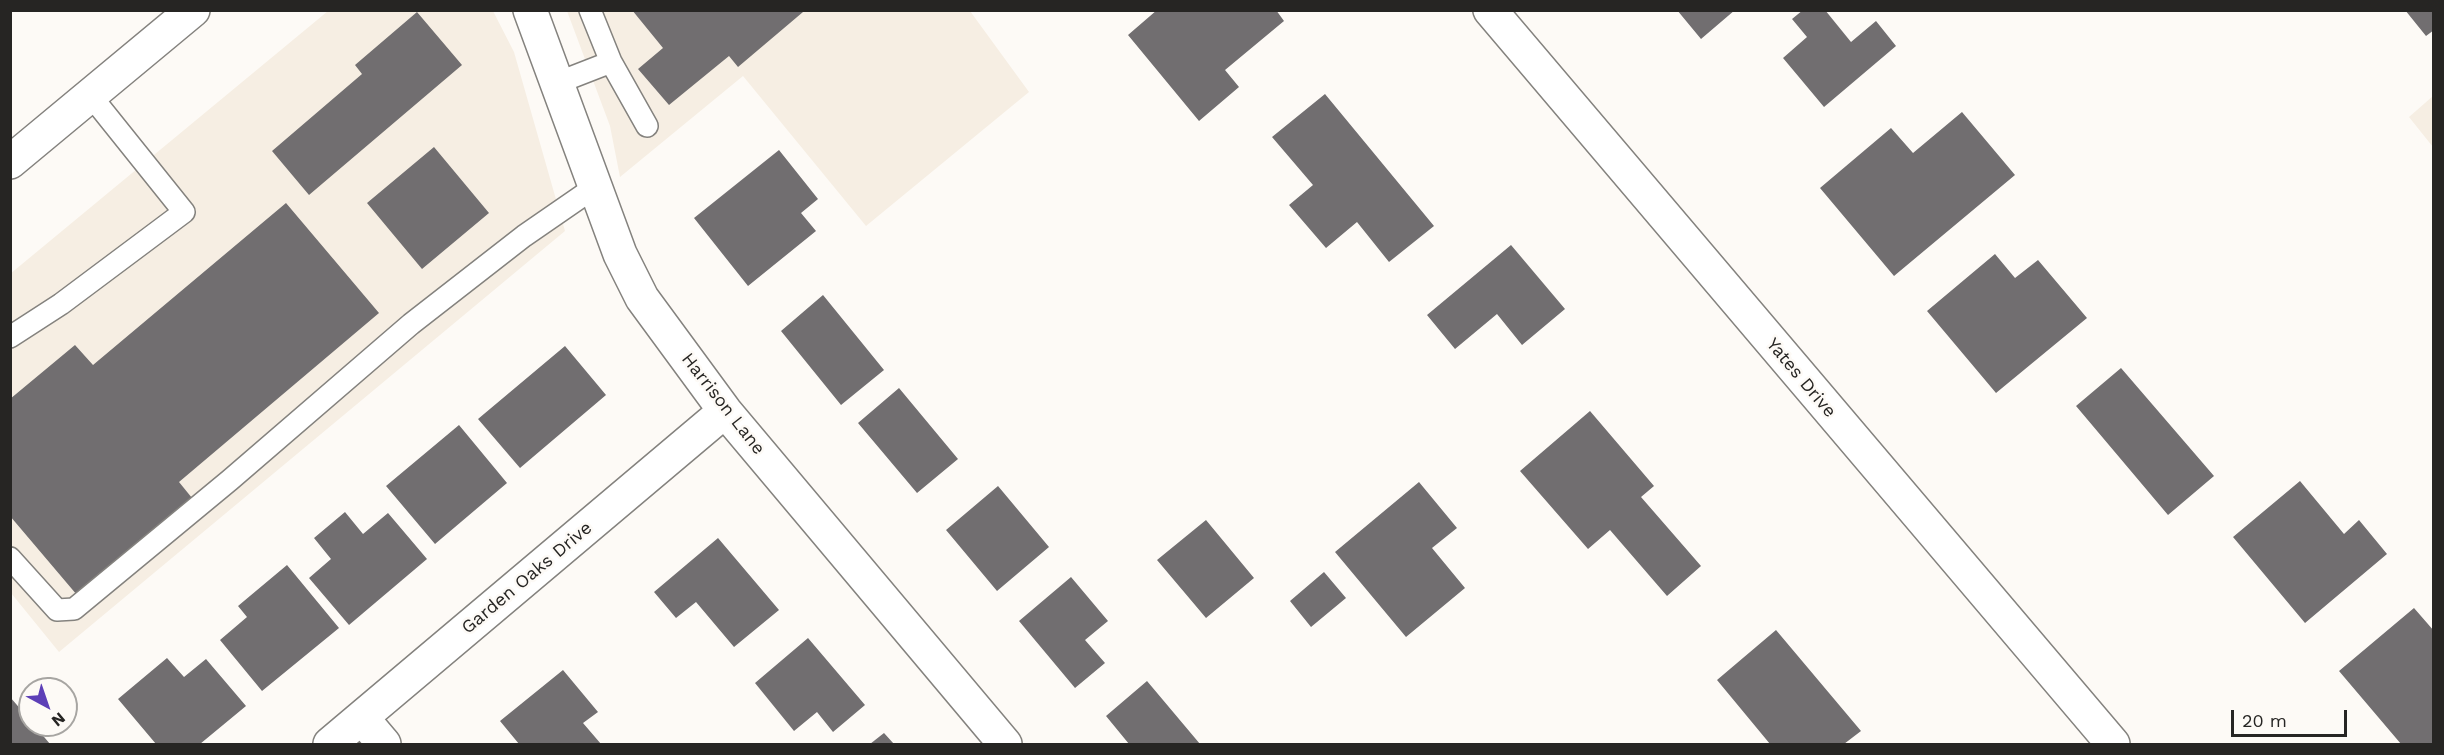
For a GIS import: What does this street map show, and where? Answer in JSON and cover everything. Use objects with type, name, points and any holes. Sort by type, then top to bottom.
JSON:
[{"type":"street","points":[[15,150],[91,96],[193,10]]},
{"type":"street","name":"Harrison Lane","points":[[530,10],[620,254],[642,298],[724,411],[1005,744]]},
{"type":"street","name":"Yates Drive","points":[[1490,10],[2023,642],[2113,744]]},
{"type":"street","name":"Garden Oaks Drive","points":[[330,744],[724,411]]},
{"type":"street","points":[[362,718],[384,744]]},
{"type":"lane","points":[[590,10],[611,62],[647,126]]},
{"type":"lane","points":[[557,83],[611,62]]},
{"type":"lane","points":[[10,337],[60,304],[184,212],[91,96]]},
{"type":"lane","points":[[10,558],[57,610],[74,609],[230,480],[411,324],[524,236],[595,187]]},
{"type":"shaded area","points":[[328,11],[493,11],[514,52],[565,231],[59,652],[11,593],[10,274]]},
{"type":"shaded area","points":[[567,11],[970,11],[1029,92],[866,226],[743,76],[620,177],[610,126]]},
{"type":"shaded area","points":[[2433,96],[2433,147],[2409,117]]},
{"type":"building","points":[[632,10],[802,10],[803,12],[738,67],[729,56],[669,105],[638,69],[663,48]]},
{"type":"building","points":[[1157,10],[1276,10],[1284,21],[1225,70],[1239,87],[1199,121],[1128,35]]},
{"type":"building","points":[[1677,10],[1735,10],[1701,39]]},
{"type":"building","points":[[1803,10],[1825,10],[1851,42],[1876,21],[1896,46],[1824,107],[1783,58],[1807,37],[1792,19]]},
{"type":"building","points":[[2405,10],[2434,10],[2434,30],[2426,36]]},
{"type":"building","points":[[417,12],[462,65],[309,195],[272,151],[362,74],[355,65]]},
{"type":"building","points":[[1325,94],[1434,226],[1389,262],[1357,222],[1326,248],[1289,205],[1313,185],[1272,137]]},
{"type":"building","points":[[1962,112],[2015,175],[1894,276],[1820,188],[1891,128],[1913,153]]},
{"type":"building","points":[[434,147],[489,213],[422,269],[367,203]]},
{"type":"building","points":[[779,150],[818,199],[801,213],[816,231],[748,286],[694,218]]},
{"type":"building","points":[[286,203],[379,313],[179,482],[192,498],[77,595],[10,516],[10,399],[75,345],[93,365]]},
{"type":"building","points":[[1511,245],[1565,309],[1522,345],[1497,314],[1455,349],[1427,315]]},
{"type":"building","points":[[1995,254],[2015,278],[2038,260],[2087,318],[1996,393],[1927,311]]},
{"type":"building","points":[[823,295],[884,370],[841,405],[781,331]]},
{"type":"building","points":[[565,346],[606,395],[520,468],[478,419]]},
{"type":"building","points":[[2121,368],[2214,476],[2168,515],[2076,406]]},
{"type":"building","points":[[899,388],[958,459],[917,493],[858,423]]},
{"type":"building","points":[[1590,411],[1654,486],[1641,497],[1701,566],[1667,596],[1610,530],[1588,549],[1520,471]]},
{"type":"building","points":[[459,425],[507,483],[435,544],[386,486]]},
{"type":"building","points":[[2300,481],[2344,534],[2359,520],[2387,554],[2305,623],[2233,537]]},
{"type":"building","points":[[1419,482],[1457,528],[1432,548],[1465,588],[1406,637],[1335,552]]},
{"type":"building","points":[[998,486],[1049,547],[997,591],[946,530]]},
{"type":"building","points":[[345,512],[363,534],[388,513],[427,559],[349,625],[309,578],[331,559],[314,538]]},
{"type":"building","points":[[1206,520],[1254,578],[1206,618],[1157,560]]},
{"type":"building","points":[[718,538],[779,610],[734,647],[696,602],[676,618],[654,592]]},
{"type":"building","points":[[287,565],[339,628],[262,691],[220,640],[247,617],[238,606]]},
{"type":"building","points":[[1324,572],[1346,598],[1311,627],[1290,601]]},
{"type":"building","points":[[1071,577],[1108,621],[1085,640],[1105,663],[1075,688],[1019,621]]},
{"type":"building","points":[[2414,608],[2434,631],[2432,744],[2401,744],[2339,671]]},
{"type":"building","points":[[1776,630],[1861,731],[1844,744],[1770,744],[1717,680]]},
{"type":"building","points":[[808,638],[865,705],[833,732],[817,712],[794,731],[755,683]]},
{"type":"building","points":[[167,658],[184,677],[206,659],[246,706],[200,744],[156,744],[118,699]]},
{"type":"building","points":[[563,670],[598,712],[583,723],[601,744],[519,744],[500,721]]},
{"type":"building","points":[[1147,681],[1200,744],[1129,744],[1106,716]]},
{"type":"building","points":[[10,697],[18,706],[18,737],[44,737],[50,744],[10,744]]},
{"type":"building","points":[[884,733],[894,744],[870,744]]}]
